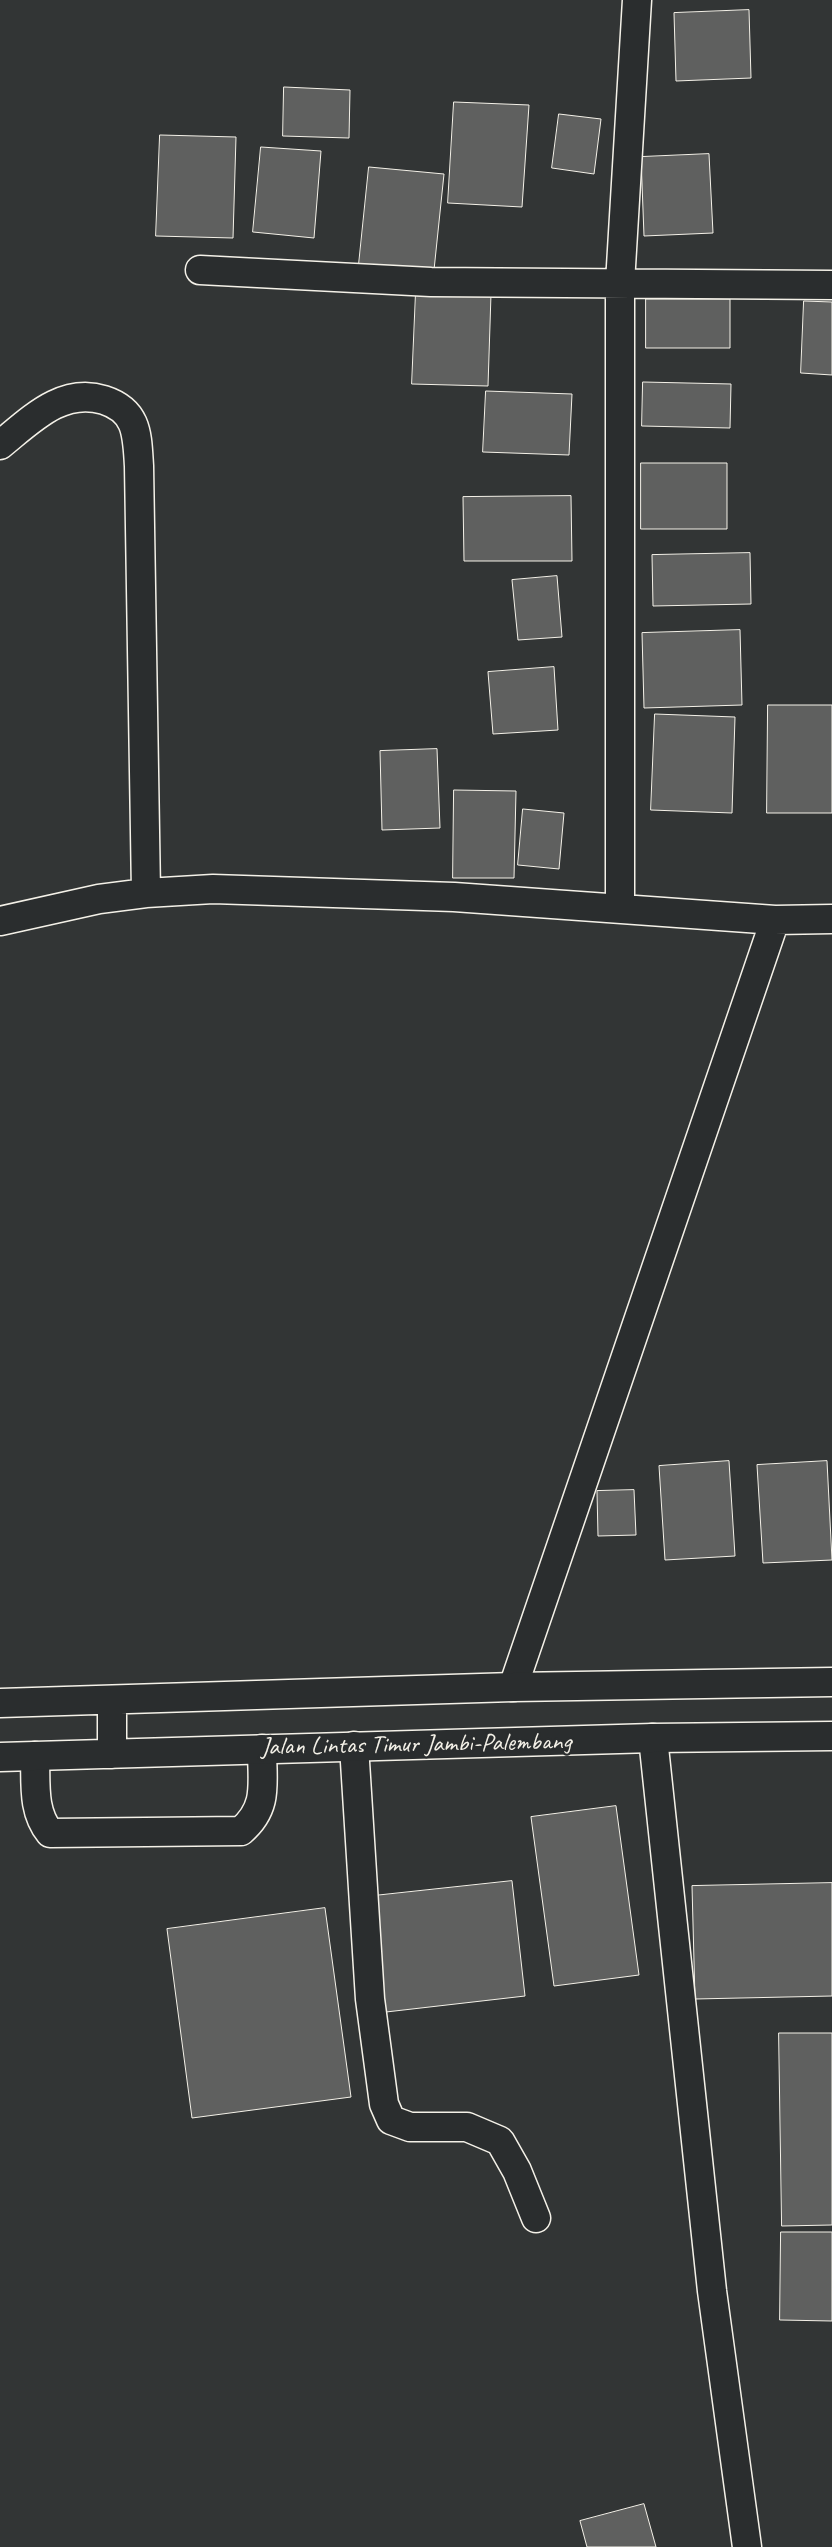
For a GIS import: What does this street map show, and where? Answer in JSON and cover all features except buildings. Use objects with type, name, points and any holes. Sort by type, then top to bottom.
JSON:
[{"type":"main road","points":[[620,909],[620,283],[637,0]]},
{"type":"main road","points":[[200,270],[431,282],[832,285]]},
{"type":"main road","points":[[0,445],[49,407],[76,397],[92,397],[118,405],[131,419],[136,430],[139,466],[146,893]]},
{"type":"main road","points":[[0,921],[99,899],[146,893],[213,889],[454,897],[775,920],[832,919]]},
{"type":"main road","points":[[513,1688],[775,920]]},
{"type":"main road","points":[[0,1703],[513,1688],[832,1682]]},
{"type":"main road","points":[[112,1700],[112,1754]]},
{"type":"main road","name":"Jalan Lintas Timur Jambi-Palembang","points":[[0,1757],[354,1746],[476,1745],[653,1738],[832,1736]]},
{"type":"main road","points":[[653,1738],[712,2291],[747,2547]]},
{"type":"main road","points":[[354,1746],[370,1999],[384,2104],[391,2120],[410,2127],[467,2126],[500,2141],[517,2171],[536,2218]]},
{"type":"main road","points":[[36,1756],[37,1810],[41,1822],[50,1833],[241,1831],[254,1820],[262,1802],[262,1749]]}]
